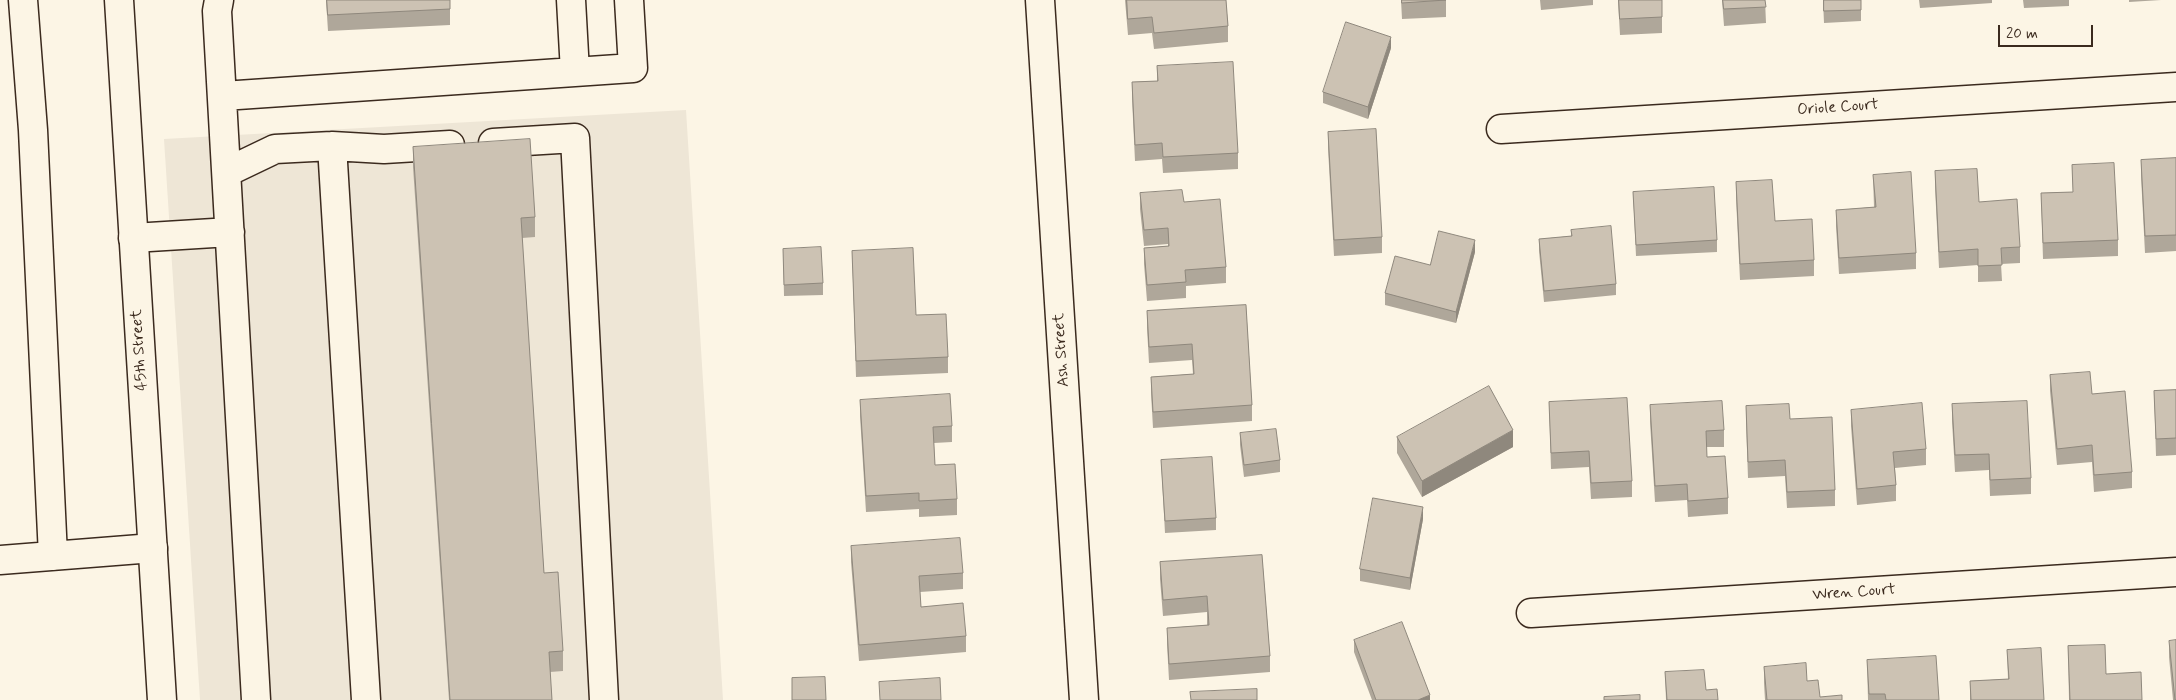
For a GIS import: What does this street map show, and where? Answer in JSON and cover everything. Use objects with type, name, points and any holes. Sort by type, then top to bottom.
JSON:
[{"type":"street","points":[[23,0],[32,130],[53,556]]},
{"type":"street","name":"45th Street","points":[[119,0],[162,700]]},
{"type":"street","points":[[219,0],[217,11],[256,700]]},
{"type":"street","points":[[571,0],[575,72]]},
{"type":"street","points":[[223,96],[633,68],[629,0]]},
{"type":"street","name":"Ash Street","points":[[1040,0],[1084,700]]},
{"type":"street","name":"Oriole Court","points":[[1501,129],[2176,87]]},
{"type":"street","points":[[227,172],[275,149],[332,146],[384,149],[575,138],[604,700]]},
{"type":"street","points":[[332,146],[366,700]]},
{"type":"street","points":[[133,238],[230,232]]},
{"type":"street","points":[[0,560],[153,548]]},
{"type":"street","name":"Wren Court","points":[[1531,613],[2176,572]]},
{"type":"shaded area","points":[[686,110],[723,700],[200,700],[164,139]]},
{"type":"building","points":[[327,0],[450,0],[450,9],[328,15]]},
{"type":"building","points":[[1127,0],[1226,0],[1228,26],[1154,33],[1152,17],[1128,19]]},
{"type":"building","points":[[1402,0],[1446,0],[1402,3]]},
{"type":"building","points":[[1619,0],[1662,0],[1662,17],[1620,19]]},
{"type":"building","points":[[1723,0],[1765,0],[1766,7],[1724,9]]},
{"type":"building","points":[[1824,0],[1861,0],[1861,10],[1824,11]]},
{"type":"building","points":[[1346,22],[1391,37],[1368,107],[1323,92]]},
{"type":"building","points":[[1233,62],[1238,153],[1163,157],[1162,143],[1135,145],[1132,82],[1158,81],[1157,66]]},
{"type":"building","points":[[1376,129],[1382,237],[1334,240],[1328,132]]},
{"type":"building","points":[[530,139],[535,217],[521,218],[544,573],[558,572],[563,651],[549,652],[552,700],[450,700],[413,147]]},
{"type":"building","points":[[2176,158],[2176,235],[2145,236],[2141,160]]},
{"type":"building","points":[[2114,163],[2118,240],[2043,243],[2041,193],[2073,192],[2072,165]]},
{"type":"building","points":[[1977,169],[1979,202],[2017,199],[2020,247],[2001,248],[2002,265],[1978,266],[1978,249],[1939,252],[1935,171]]},
{"type":"building","points":[[1911,172],[1916,253],[1839,258],[1836,210],[1876,207],[1873,175]]},
{"type":"building","points":[[1772,180],[1775,221],[1812,219],[1814,260],[1740,264],[1736,182]]},
{"type":"building","points":[[1714,187],[1717,240],[1636,245],[1633,192]]},
{"type":"building","points":[[1182,190],[1184,202],[1220,199],[1226,267],[1185,270],[1186,282],[1147,285],[1144,248],[1169,246],[1168,228],[1144,230],[1140,193]]},
{"type":"building","points":[[1611,226],[1616,284],[1544,291],[1539,239],[1572,236],[1571,230]]},
{"type":"building","points":[[1439,231],[1475,240],[1456,312],[1385,293],[1395,256],[1430,265]]},
{"type":"building","points":[[821,247],[823,283],[784,285],[783,249]]},
{"type":"building","points":[[913,248],[916,315],[946,314],[948,357],[856,361],[852,251]]},
{"type":"building","points":[[1246,305],[1252,405],[1153,412],[1151,377],[1194,374],[1192,344],[1149,347],[1147,311]]},
{"type":"building","points":[[2090,372],[2092,394],[2125,391],[2132,472],[2094,475],[2092,445],[2057,449],[2050,375]]},
{"type":"building","points":[[1489,386],[1513,430],[1422,481],[1397,437]]},
{"type":"building","points":[[2176,390],[2176,438],[2156,439],[2154,391]]},
{"type":"building","points":[[950,394],[952,426],[933,427],[935,465],[955,464],[957,499],[919,501],[919,493],[866,496],[860,400]]},
{"type":"building","points":[[1627,398],[1632,481],[1591,483],[1589,451],[1551,453],[1549,402]]},
{"type":"building","points":[[1722,401],[1724,430],[1706,431],[1707,457],[1725,456],[1728,498],[1688,501],[1687,484],[1655,486],[1650,405]]},
{"type":"building","points":[[2027,401],[2031,478],[1990,480],[1989,454],[1955,455],[1952,404]]},
{"type":"building","points":[[1922,403],[1926,449],[1893,452],[1896,485],[1857,489],[1851,410]]},
{"type":"building","points":[[1789,404],[1790,419],[1832,417],[1835,490],[1787,492],[1785,460],[1748,462],[1746,406]]},
{"type":"building","points":[[1276,429],[1280,460],[1244,465],[1240,433]]},
{"type":"building","points":[[1212,457],[1216,518],[1165,521],[1161,460]]},
{"type":"building","points":[[1373,498],[1423,507],[1410,578],[1360,569]]},
{"type":"building","points":[[960,538],[963,573],[919,576],[921,607],[963,603],[966,636],[859,645],[851,546]]},
{"type":"building","points":[[1262,555],[1270,656],[1169,664],[1167,628],[1209,625],[1207,596],[1163,600],[1160,562]]},
{"type":"building","points":[[1402,622],[1430,695],[1418,700],[1376,700],[1354,640]]},
{"type":"building","points":[[2176,640],[2176,700],[2175,700],[2169,641]]},
{"type":"building","points":[[2105,645],[2106,674],[2141,672],[2142,700],[2070,700],[2068,646]]},
{"type":"building","points":[[2041,648],[2044,700],[1971,700],[1970,681],[2009,679],[2007,650]]},
{"type":"building","points":[[1936,656],[1939,700],[1886,700],[1885,694],[1869,694],[1867,660]]},
{"type":"building","points":[[1806,663],[1807,681],[1818,680],[1820,697],[1842,695],[1842,700],[1767,700],[1764,667]]},
{"type":"building","points":[[1704,670],[1706,690],[1717,689],[1718,700],[1667,700],[1665,672]]},
{"type":"building","points":[[825,677],[826,700],[792,700],[792,678]]},
{"type":"building","points":[[940,678],[941,700],[880,700],[879,682]]},
{"type":"building","points":[[1257,689],[1257,700],[1191,700],[1190,692]]},
{"type":"building","points":[[1640,695],[1640,700],[1604,700],[1604,697]]}]
